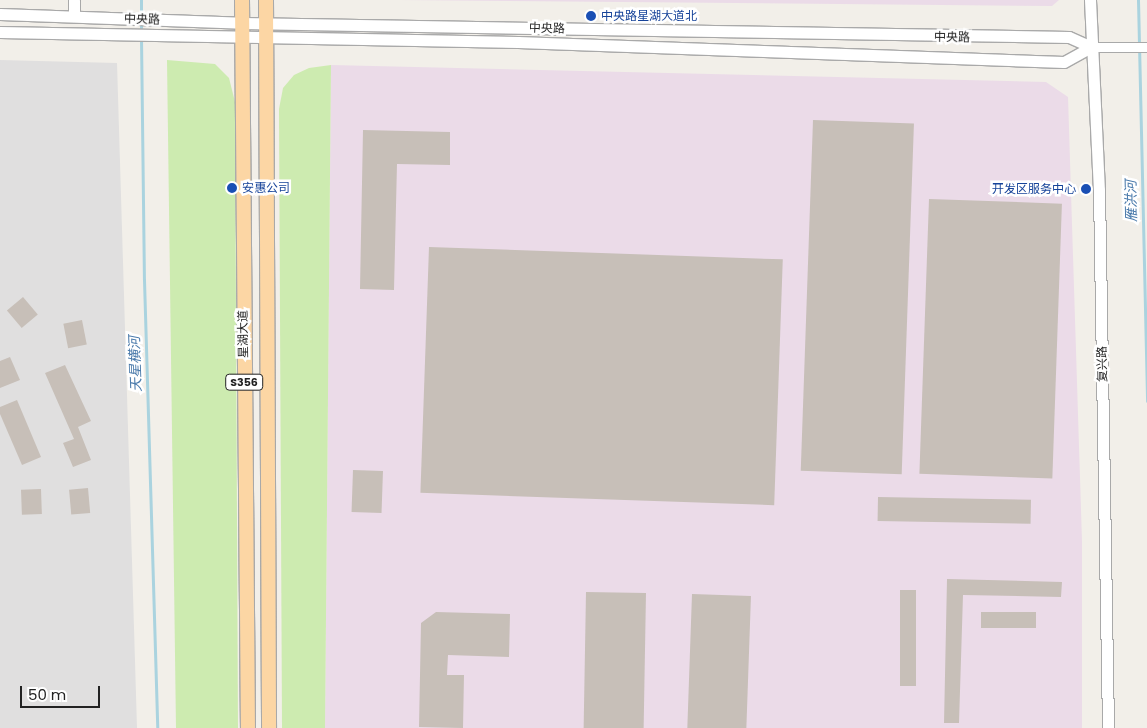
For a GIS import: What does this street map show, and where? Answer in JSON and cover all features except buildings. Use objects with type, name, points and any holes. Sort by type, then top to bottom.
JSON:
[{"type":"main road","name":"星湖大道","points":[[242,0],[248,728]]},
{"type":"main road","name":"星湖大道","points":[[266,0],[268,728]]},
{"type":"street","points":[[74,0],[74,16]]},
{"type":"street","name":"复兴路","points":[[1090,0],[1099,190],[1108,728]]},
{"type":"street","name":"中央路","points":[[0,14],[169,20],[242,30],[267,38],[518,42],[1064,62],[1092,48]]},
{"type":"street","name":"中央路","points":[[0,32],[169,36],[242,30],[266,24],[1069,37],[1092,48]]},
{"type":"street","points":[[1092,48],[1147,47]]},
{"type":"shaded area","points":[[400,0],[1059,0],[1052,6]]},
{"type":"shaded area","points":[[0,60],[117,63],[137,728],[0,728]]},
{"type":"shaded area","points":[[331,65],[1046,82],[1068,97],[1082,541],[1082,728],[325,728]]},
{"type":"green space","points":[[167,60],[215,64],[229,78],[235,102],[238,728],[176,728]]},
{"type":"green space","points":[[331,65],[325,728],[282,728],[279,109],[283,88],[294,75],[309,68]]},
{"type":"waterway","name":"天星横河","points":[[141,0],[141,32]]},
{"type":"waterway","name":"雁洪河","points":[[1138,0],[1147,401]]},
{"type":"waterway","name":"天星横河","points":[[141,38],[144,280],[157,728]]},
{"type":"place","name":"中央路星湖大道北","points":[[591,16]]},
{"type":"place","name":"安惠公司","points":[[232,188]]},
{"type":"place","name":"开发区服务中心","points":[[1086,189]]}]
